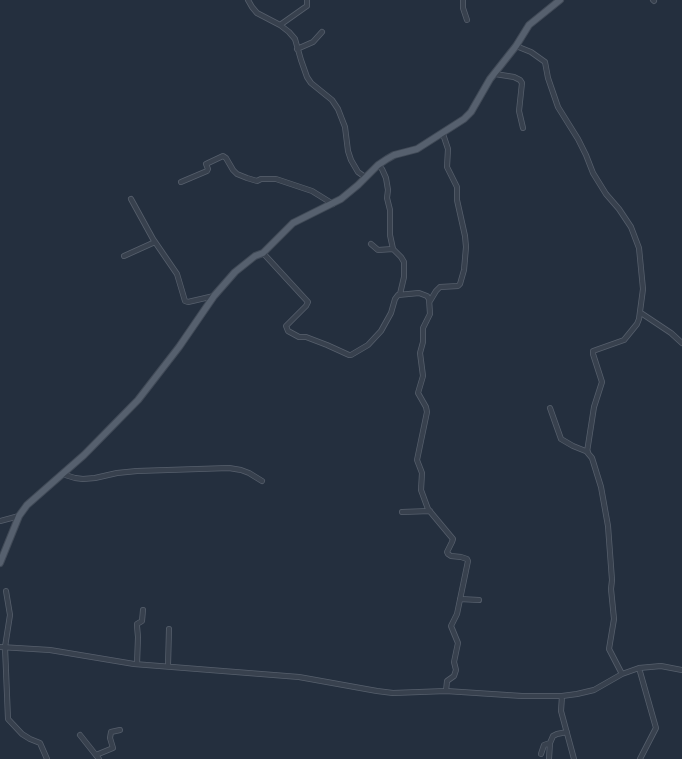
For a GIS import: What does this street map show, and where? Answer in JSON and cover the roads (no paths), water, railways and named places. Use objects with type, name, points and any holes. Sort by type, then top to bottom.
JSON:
[{"type":"main road","points":[[0,562],[19,516],[34,498],[84,454],[138,400],[179,347],[214,296],[235,272],[254,256],[263,253],[293,223],[333,204],[350,193],[378,165],[394,155],[417,149],[443,134],[464,119],[471,112],[484,90],[516,46],[529,25],[556,1]]},
{"type":"street","points":[[248,0],[257,13],[280,25],[290,32],[295,39],[307,77],[311,83],[332,100],[338,108],[345,127],[348,151],[351,160],[358,172],[365,177]]},
{"type":"street","points":[[280,25],[307,6],[307,0]]},
{"type":"street","points":[[463,0],[463,8],[467,20]]},
{"type":"street","points":[[297,49],[313,42],[322,32]]},
{"type":"street","points":[[516,46],[532,52],[544,62],[558,107],[578,139],[593,173],[606,194],[619,209],[631,227],[637,241],[642,267],[643,289],[641,313],[636,324],[624,340],[593,351],[602,382],[594,407],[588,452]]},
{"type":"street","points":[[495,74],[514,77],[522,83],[519,111],[523,128]]},
{"type":"street","points":[[443,134],[448,149],[447,166],[457,187],[457,200],[466,247],[464,270],[460,284],[458,286],[440,287],[436,291],[430,301],[430,315],[423,330],[423,342],[420,353],[423,376],[418,393],[426,407],[427,415],[417,460],[422,473],[420,485],[421,494],[430,511],[452,539],[447,552],[448,554],[468,560],[457,614],[451,626],[458,643],[454,662],[456,670],[454,676],[448,680],[446,691]]},
{"type":"street","points":[[181,182],[207,171],[208,169],[206,164],[223,156],[237,174],[256,181],[261,179],[276,179],[312,191],[333,204]]},
{"type":"street","points":[[263,253],[308,302],[306,306],[286,326],[288,332],[299,337],[306,337],[327,345],[348,356],[368,345],[378,335],[391,313],[396,297],[400,294],[404,277],[404,262],[393,249],[390,235],[390,210],[387,198],[388,190],[386,178],[382,169],[378,165]]},
{"type":"street","points":[[131,199],[155,242],[177,274],[185,301],[188,302],[214,296]]},
{"type":"street","points":[[124,256],[155,242]]},
{"type":"street","points":[[371,244],[376,249],[393,249]]},
{"type":"street","points":[[400,294],[422,294],[427,296],[430,301]]},
{"type":"street","points":[[641,313],[671,333],[682,343]]},
{"type":"street","points":[[550,408],[561,439],[588,452],[592,458],[601,487],[608,526],[614,619],[609,649],[622,674]]},
{"type":"street","points":[[62,474],[83,479],[137,471],[229,468],[241,470],[262,482]]},
{"type":"street","points":[[402,512],[430,511]]},
{"type":"street","points":[[0,521],[19,516]]},
{"type":"street","points":[[6,591],[10,615],[3,647],[8,719],[22,734],[30,739],[40,742],[47,759]]},
{"type":"street","points":[[460,599],[479,600]]},
{"type":"street","points":[[137,664],[138,637],[136,626],[142,621],[143,610]]},
{"type":"street","points":[[168,666],[169,629]]},
{"type":"street","points":[[3,647],[50,650],[137,664],[299,677],[393,693],[446,691],[522,696],[562,696],[594,690],[622,674],[639,668],[661,666],[682,670]]},
{"type":"street","points":[[639,668],[656,728],[640,759]]},
{"type":"street","points":[[562,696],[561,710],[574,759]]},
{"type":"street","points":[[80,735],[98,757],[113,748],[110,738],[111,732],[120,730]]},
{"type":"street","points":[[549,759],[551,750],[550,743],[555,734],[567,732]]},
{"type":"street","points":[[540,754],[544,744],[550,743]]}]
